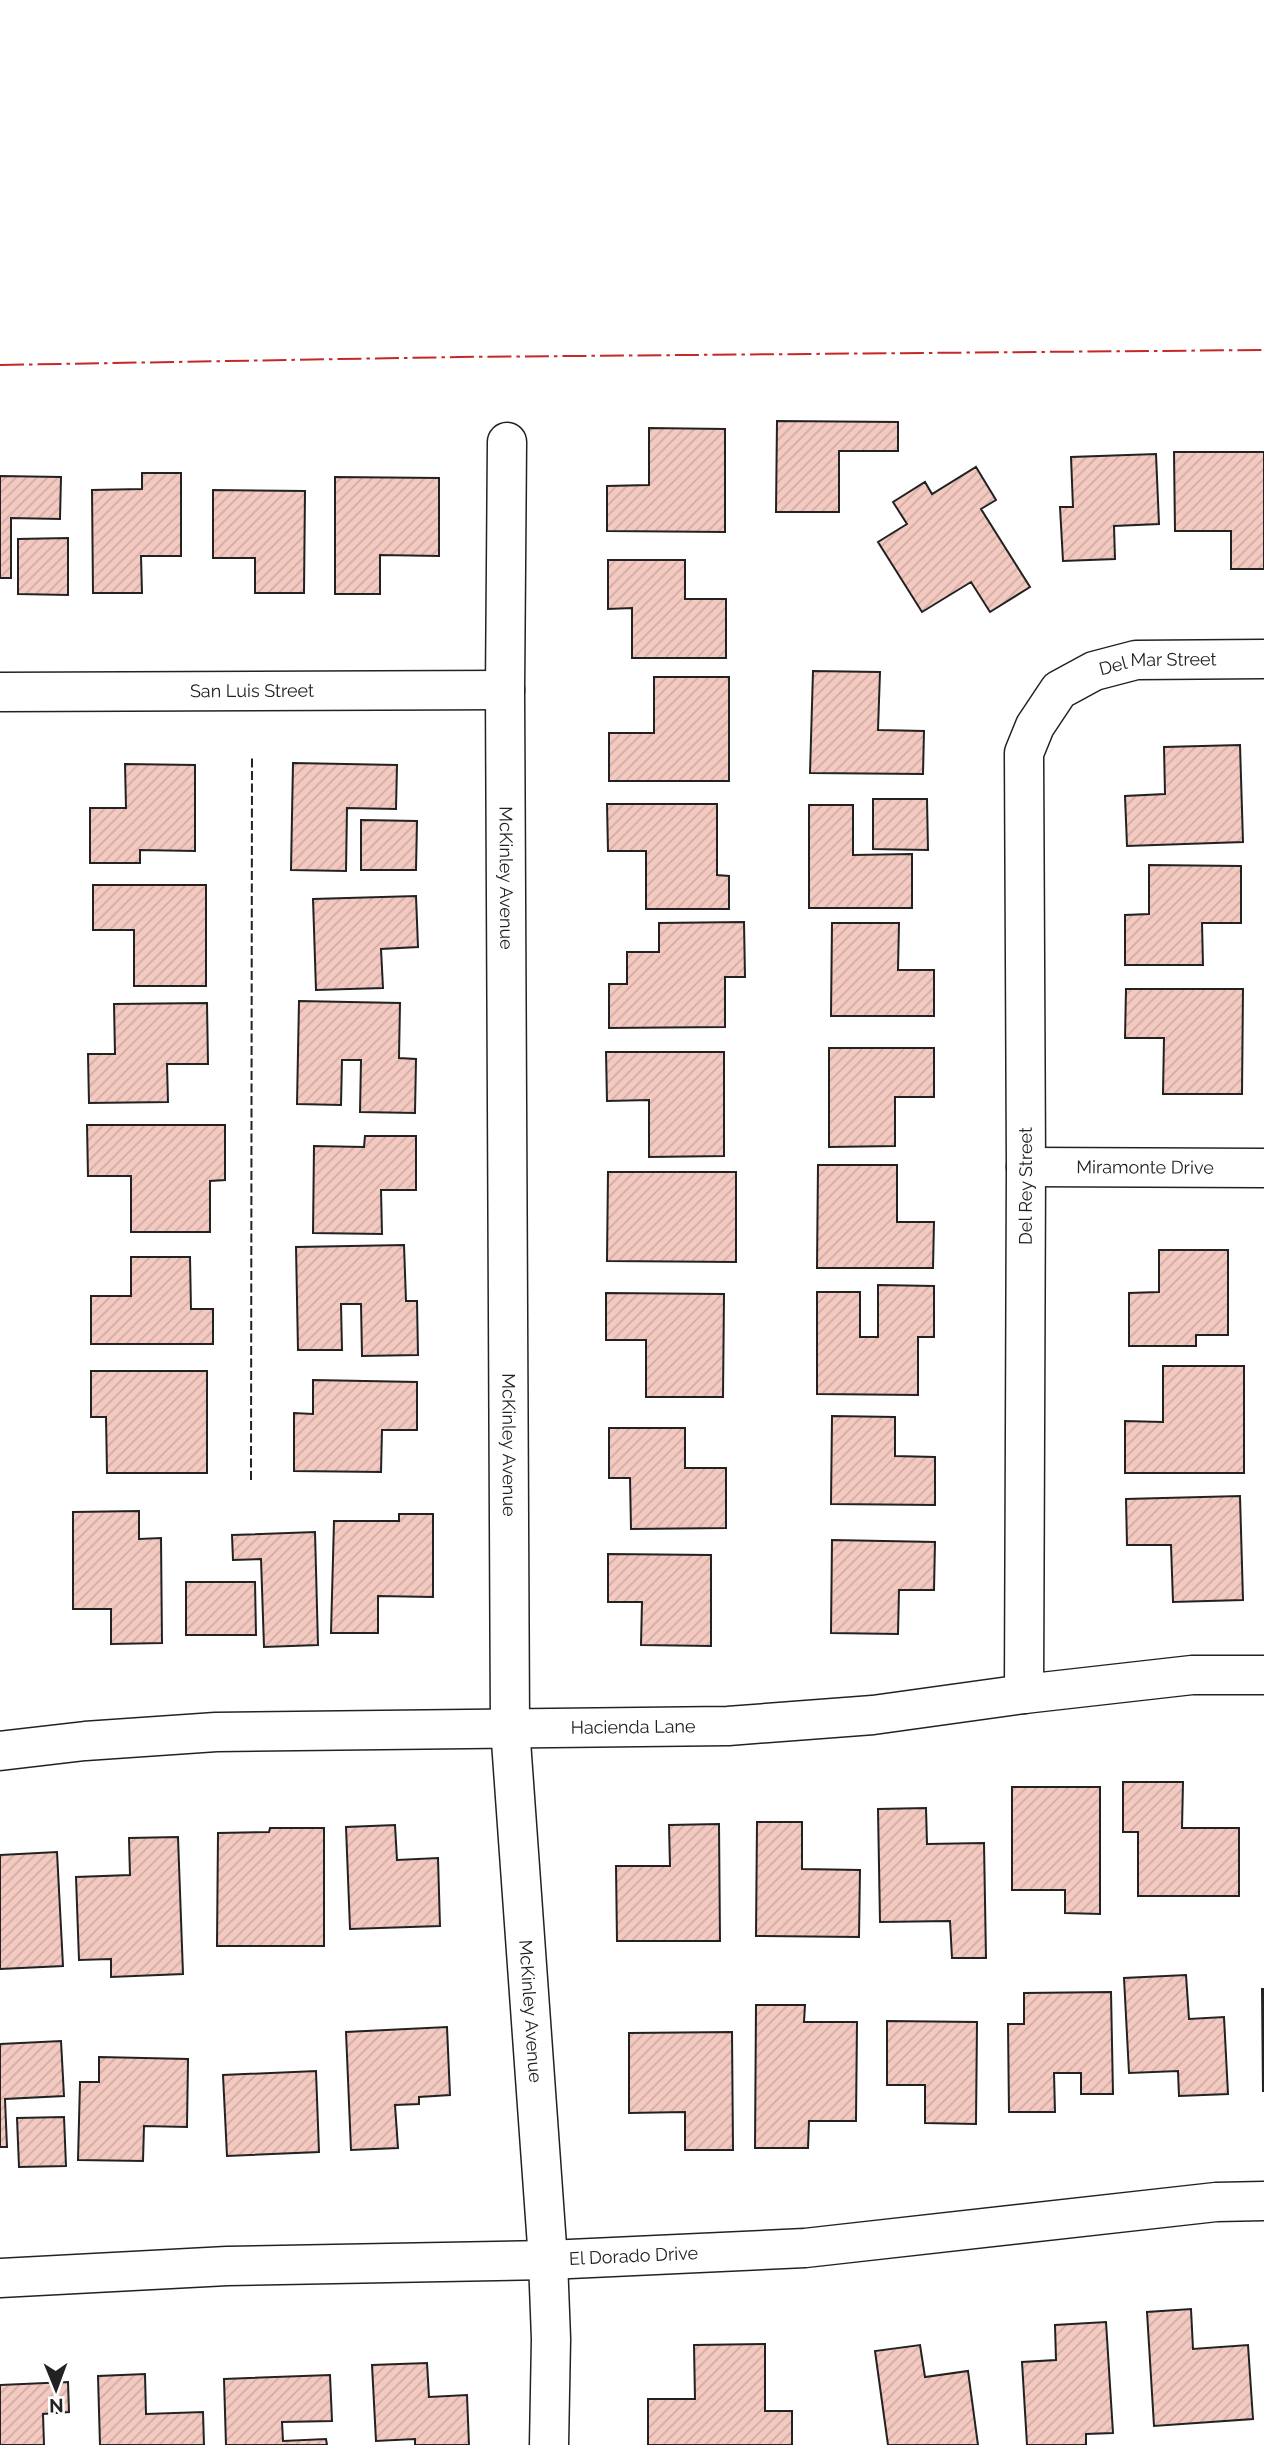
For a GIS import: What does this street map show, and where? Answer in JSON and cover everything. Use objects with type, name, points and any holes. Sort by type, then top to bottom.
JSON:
[{"type":"street","name":"McKinley Avenue","points":[[507,442],[505,690],[510,1727],[548,2260],[551,2339],[549,2445]]},
{"type":"street","name":"Del Mar Street","points":[[1059,690],[1094,671],[1136,660],[1264,659]]},
{"type":"street","name":"San Luis Street","points":[[0,692],[505,690]]},
{"type":"street","name":"Del Rey Street","points":[[1024,1694],[1024,753],[1035,726],[1059,690]]},
{"type":"street","name":"Miramonte Drive","points":[[1026,1167],[1264,1168]]},
{"type":"street","name":"Hacienda Lane","points":[[0,1751],[85,1741],[216,1732],[728,1726],[873,1715],[1192,1675],[1264,1675]]},
{"type":"street","name":"El Dorado Drive","points":[[0,2278],[227,2266],[548,2260],[805,2248],[1216,2202],[1264,2201]]},
{"type":"building","points":[[777,421],[898,422],[898,451],[839,451],[839,512],[776,512]]},
{"type":"building","points":[[649,428],[725,429],[725,532],[607,531],[607,486],[649,485]]},
{"type":"building","points":[[1174,452],[1264,452],[1264,569],[1231,569],[1231,531],[1175,531]]},
{"type":"building","points":[[1156,454],[1159,524],[1114,526],[1115,559],[1063,561],[1060,507],[1073,507],[1071,457]]},
{"type":"building","points":[[976,467],[996,500],[981,509],[1030,587],[990,612],[971,582],[922,612],[878,542],[907,524],[893,502],[925,482],[932,494]]},
{"type":"building","points":[[142,473],[181,473],[181,556],[141,556],[142,593],[93,593],[92,490],[142,489]]},
{"type":"building","points":[[0,476],[61,477],[60,519],[11,518],[11,578],[0,578]]},
{"type":"building","points":[[335,477],[439,478],[439,556],[380,555],[380,594],[335,594]]},
{"type":"building","points":[[213,490],[305,491],[304,593],[255,593],[255,558],[213,558]]},
{"type":"building","points":[[68,538],[68,595],[18,594],[18,539]]},
{"type":"building","points":[[608,560],[685,560],[685,599],[726,599],[726,658],[632,658],[632,608],[608,609]]},
{"type":"building","points":[[813,671],[880,672],[878,730],[924,731],[923,774],[810,773]]},
{"type":"building","points":[[654,677],[729,677],[729,781],[609,781],[609,733],[654,733]]},
{"type":"building","points":[[1240,745],[1243,842],[1127,846],[1125,796],[1165,794],[1164,747]]},
{"type":"building","points":[[293,763],[397,765],[396,809],[347,808],[346,871],[291,870]]},
{"type":"building","points":[[125,764],[195,765],[195,851],[140,850],[140,863],[90,863],[90,808],[126,808]]},
{"type":"building","points":[[873,799],[927,799],[928,850],[873,849]]},
{"type":"building","points":[[607,804],[717,804],[717,875],[729,876],[729,909],[646,909],[646,851],[608,851]]},
{"type":"building","points":[[809,805],[853,805],[853,855],[912,854],[912,908],[809,908]]},
{"type":"building","points":[[361,820],[417,821],[416,870],[361,870]]},
{"type":"building","points":[[1149,865],[1241,866],[1241,923],[1202,923],[1203,965],[1125,965],[1125,915],[1149,914]]},
{"type":"building","points":[[93,885],[206,885],[206,986],[134,986],[134,930],[93,930]]},
{"type":"building","points":[[416,896],[418,947],[381,949],[383,988],[316,990],[313,899]]},
{"type":"building","points":[[744,922],[745,977],[725,977],[725,1027],[609,1028],[609,984],[627,984],[627,952],[659,952],[659,923]]},
{"type":"building","points":[[832,923],[899,923],[898,970],[934,970],[934,1016],[831,1016]]},
{"type":"building","points":[[1126,989],[1243,989],[1242,1094],[1163,1094],[1164,1038],[1125,1038]]},
{"type":"building","points":[[299,1001],[400,1003],[399,1058],[416,1059],[415,1113],[360,1112],[361,1060],[342,1060],[341,1105],[297,1104]]},
{"type":"building","points":[[207,1003],[208,1064],[167,1064],[168,1102],[89,1103],[88,1054],[115,1054],[114,1004]]},
{"type":"building","points":[[829,1048],[934,1048],[934,1097],[895,1097],[895,1146],[829,1147]]},
{"type":"building","points":[[606,1052],[724,1052],[724,1156],[649,1157],[649,1100],[607,1101]]},
{"type":"building","points":[[87,1125],[225,1125],[225,1180],[210,1181],[210,1232],[131,1232],[131,1176],[88,1176]]},
{"type":"building","points":[[365,1136],[416,1136],[416,1190],[381,1190],[382,1234],[313,1233],[314,1146],[364,1147]]},
{"type":"building","points":[[818,1165],[897,1165],[897,1222],[934,1222],[933,1268],[817,1268]]},
{"type":"building","points":[[608,1172],[736,1172],[736,1262],[607,1261]]},
{"type":"building","points":[[404,1245],[406,1301],[417,1301],[418,1355],[362,1356],[361,1304],[341,1304],[342,1350],[298,1350],[296,1247]]},
{"type":"building","points":[[1159,1250],[1228,1250],[1228,1335],[1196,1335],[1196,1346],[1129,1346],[1129,1293],[1159,1292]]},
{"type":"building","points":[[131,1257],[190,1257],[191,1309],[213,1309],[213,1344],[91,1344],[91,1296],[131,1296]]},
{"type":"building","points":[[878,1285],[934,1286],[934,1337],[918,1337],[918,1395],[817,1394],[817,1292],[860,1292],[860,1337],[878,1337]]},
{"type":"building","points":[[606,1293],[724,1294],[723,1397],[646,1397],[646,1340],[606,1340]]},
{"type":"building","points":[[1163,1366],[1244,1366],[1244,1473],[1125,1473],[1125,1421],[1163,1422]]},
{"type":"building","points":[[91,1371],[207,1371],[207,1473],[107,1473],[106,1417],[91,1417]]},
{"type":"building","points":[[313,1380],[417,1382],[417,1430],[382,1430],[381,1472],[294,1471],[294,1413],[313,1414]]},
{"type":"building","points":[[832,1416],[895,1417],[895,1456],[935,1457],[935,1505],[831,1504]]},
{"type":"building","points":[[609,1428],[685,1428],[685,1468],[726,1468],[726,1528],[631,1529],[630,1478],[609,1478]]},
{"type":"building","points":[[1240,1496],[1243,1600],[1173,1602],[1171,1545],[1127,1545],[1126,1499]]},
{"type":"building","points":[[139,1511],[139,1539],[161,1538],[162,1643],[111,1644],[111,1609],[73,1609],[73,1512]]},
{"type":"building","points":[[399,1514],[433,1514],[433,1597],[378,1596],[378,1633],[331,1633],[334,1521],[399,1521]]},
{"type":"building","points":[[315,1532],[318,1645],[264,1647],[261,1559],[233,1560],[232,1535]]},
{"type":"building","points":[[832,1540],[935,1542],[934,1590],[899,1590],[898,1634],[831,1633]]},
{"type":"building","points":[[608,1554],[711,1555],[711,1646],[641,1645],[642,1602],[608,1602]]},
{"type":"building","points":[[186,1582],[255,1582],[256,1635],[186,1635]]},
{"type":"building","points":[[1123,1782],[1183,1782],[1182,1828],[1239,1828],[1239,1896],[1138,1896],[1138,1832],[1123,1832]]},
{"type":"building","points":[[1012,1787],[1100,1787],[1100,1914],[1065,1913],[1065,1890],[1012,1890]]},
{"type":"building","points":[[926,1808],[927,1844],[984,1843],[986,1958],[952,1958],[950,1921],[880,1922],[878,1809]]},
{"type":"building","points":[[757,1822],[802,1822],[802,1869],[860,1870],[859,1937],[756,1936]]},
{"type":"building","points":[[719,1824],[720,1941],[617,1941],[616,1866],[670,1866],[669,1825]]},
{"type":"building","points":[[395,1825],[397,1860],[438,1858],[440,1926],[350,1929],[346,1827]]},
{"type":"building","points":[[270,1828],[324,1828],[324,1946],[217,1946],[218,1833],[269,1832]]},
{"type":"building","points":[[178,1837],[183,1974],[111,1977],[111,1959],[79,1960],[76,1877],[130,1875],[129,1838]]},
{"type":"building","points":[[57,1852],[63,1966],[0,1969],[0,1855]]},
{"type":"building","points":[[1186,1975],[1189,2019],[1224,2017],[1228,2094],[1179,2096],[1178,2071],[1129,2073],[1124,1978]]},
{"type":"building","points":[[1264,1989],[1264,2091],[1263,2091]]},
{"type":"building","points":[[1111,1992],[1113,2094],[1081,2094],[1081,2073],[1054,2073],[1055,2112],[1009,2112],[1008,2024],[1024,2024],[1024,1993]]},
{"type":"building","points":[[756,2005],[805,2005],[804,2022],[857,2022],[856,2121],[809,2121],[808,2148],[755,2148]]},
{"type":"building","points":[[887,2021],[977,2022],[976,2124],[925,2123],[925,2085],[887,2085]]},
{"type":"building","points":[[447,2027],[450,2095],[419,2097],[419,2104],[395,2105],[398,2148],[351,2150],[346,2032]]},
{"type":"building","points":[[732,2032],[733,2150],[685,2150],[685,2112],[629,2113],[629,2033]]},
{"type":"building","points":[[61,2041],[64,2096],[5,2099],[7,2147],[0,2147],[0,2044]]},
{"type":"building","points":[[99,2057],[188,2059],[187,2127],[144,2126],[143,2161],[78,2160],[80,2082],[99,2082]]},
{"type":"building","points":[[316,2071],[319,2152],[227,2156],[223,2075]]},
{"type":"building","points":[[64,2117],[66,2166],[19,2167],[17,2118]]},
{"type":"building","points":[[1191,2309],[1193,2349],[1248,2345],[1253,2419],[1154,2426],[1147,2312]]},
{"type":"building","points":[[1106,2322],[1113,2433],[1086,2434],[1086,2445],[1027,2445],[1022,2362],[1056,2360],[1055,2325]]},
{"type":"building","points":[[765,2344],[765,2411],[792,2411],[792,2445],[648,2445],[648,2399],[695,2399],[694,2345]]},
{"type":"building","points":[[920,2345],[925,2377],[968,2371],[978,2445],[888,2445],[875,2351]]},
{"type":"building","points":[[427,2363],[429,2397],[467,2395],[469,2445],[415,2445],[415,2439],[376,2441],[372,2365]]},
{"type":"building","points":[[145,2374],[146,2414],[203,2412],[204,2445],[100,2445],[98,2376]]},
{"type":"building","points":[[330,2375],[332,2421],[282,2422],[283,2441],[326,2439],[327,2445],[226,2445],[224,2379]]},
{"type":"building","points":[[68,2382],[69,2412],[43,2414],[44,2445],[0,2445],[0,2385]]},
{"type":"fence","points":[[251,1480],[252,757]]},
{"type":"power","points":[[0,365],[459,357],[1264,350]]}]
